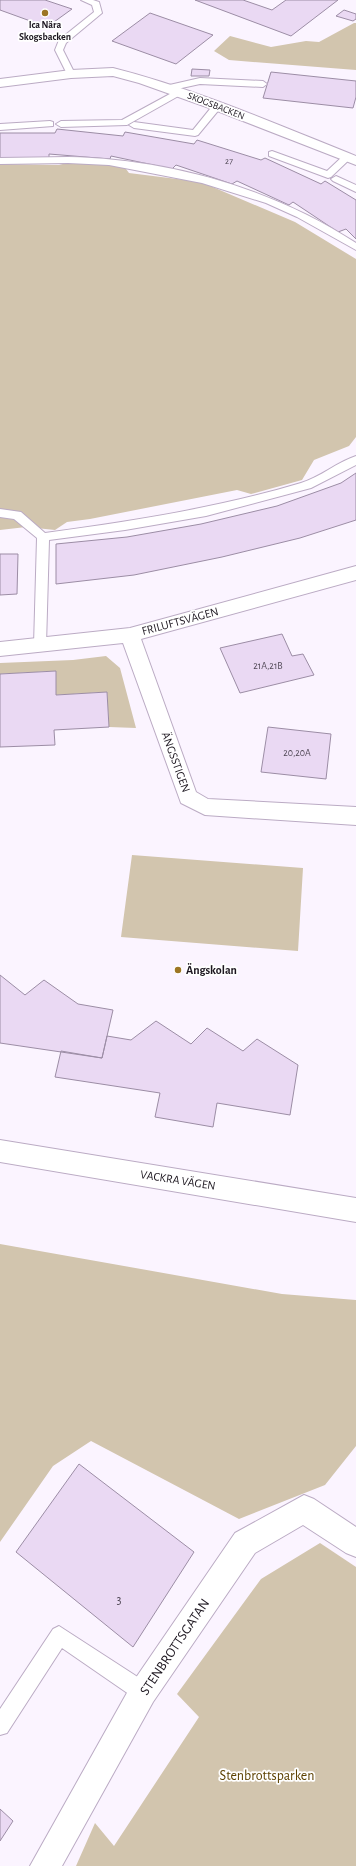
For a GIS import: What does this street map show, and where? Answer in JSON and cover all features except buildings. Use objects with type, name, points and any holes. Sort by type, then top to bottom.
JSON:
[{"type":"street","name":"SKOGSBACKEN","points":[[0,83],[71,74],[113,72],[144,80],[218,106],[351,160]]},
{"type":"street","name":"FRILUFTSVÄGEN","points":[[0,649],[130,635],[356,573]]},
{"type":"street","name":"ÄNGSSTIGEN","points":[[130,635],[188,797],[204,807],[356,816]]},
{"type":"street","name":"VACKRA VÄGEN","points":[[0,1151],[356,1210]]},
{"type":"street","name":"STENBROTTSGATAN","points":[[45,1866],[143,1692],[245,1544],[304,1509],[356,1542]]},
{"type":"lane","points":[[71,74],[59,50],[62,42],[98,13],[96,4],[85,0]]},
{"type":"lane","points":[[61,124],[124,123],[174,90],[200,82],[263,84]]},
{"type":"lane","points":[[134,124],[195,133],[218,106]]},
{"type":"lane","points":[[0,127],[50,124]]},
{"type":"lane","points":[[272,154],[328,175],[351,160]]},
{"type":"lane","points":[[0,161],[108,162],[170,172],[231,187],[285,208],[341,236],[356,247]]},
{"type":"lane","points":[[336,179],[356,189]]},
{"type":"lane","points":[[0,512],[17,515],[43,537],[125,526],[206,512],[307,485],[356,460]]},
{"type":"lane","points":[[40,645],[43,537]]},
{"type":"lane","points":[[0,1726],[60,1635],[143,1692]]},
{"type":"green space","points":[[356,23],[356,70],[229,60],[214,51],[230,36],[271,47],[306,41],[319,42]]},
{"type":"green space","points":[[78,160],[123,165],[129,173],[201,182],[295,222],[356,259],[356,437],[349,446],[314,460],[302,480],[251,494],[237,490],[90,519],[67,522],[55,530],[26,527],[0,530],[0,164],[59,165]]},
{"type":"green space","points":[[106,656],[120,668],[136,728],[109,727],[107,692],[56,695],[55,671],[0,674],[0,663],[73,660]]},
{"type":"green space","points":[[132,855],[303,868],[298,951],[121,937]]},
{"type":"green space","points":[[0,1244],[282,1294],[356,1300],[356,1446],[325,1485],[239,1519],[91,1441],[53,1466],[0,1542]]},
{"type":"green space","name":"Stenbrottsparken","points":[[320,1543],[356,1567],[356,1866],[76,1866],[95,1823],[114,1846],[199,1717],[177,1694],[261,1579]]},
{"type":"place","name":"Ica Nära Skogsbacken","points":[[45,13]]},
{"type":"place","name":"Ängskolan","points":[[178,970]]}]
